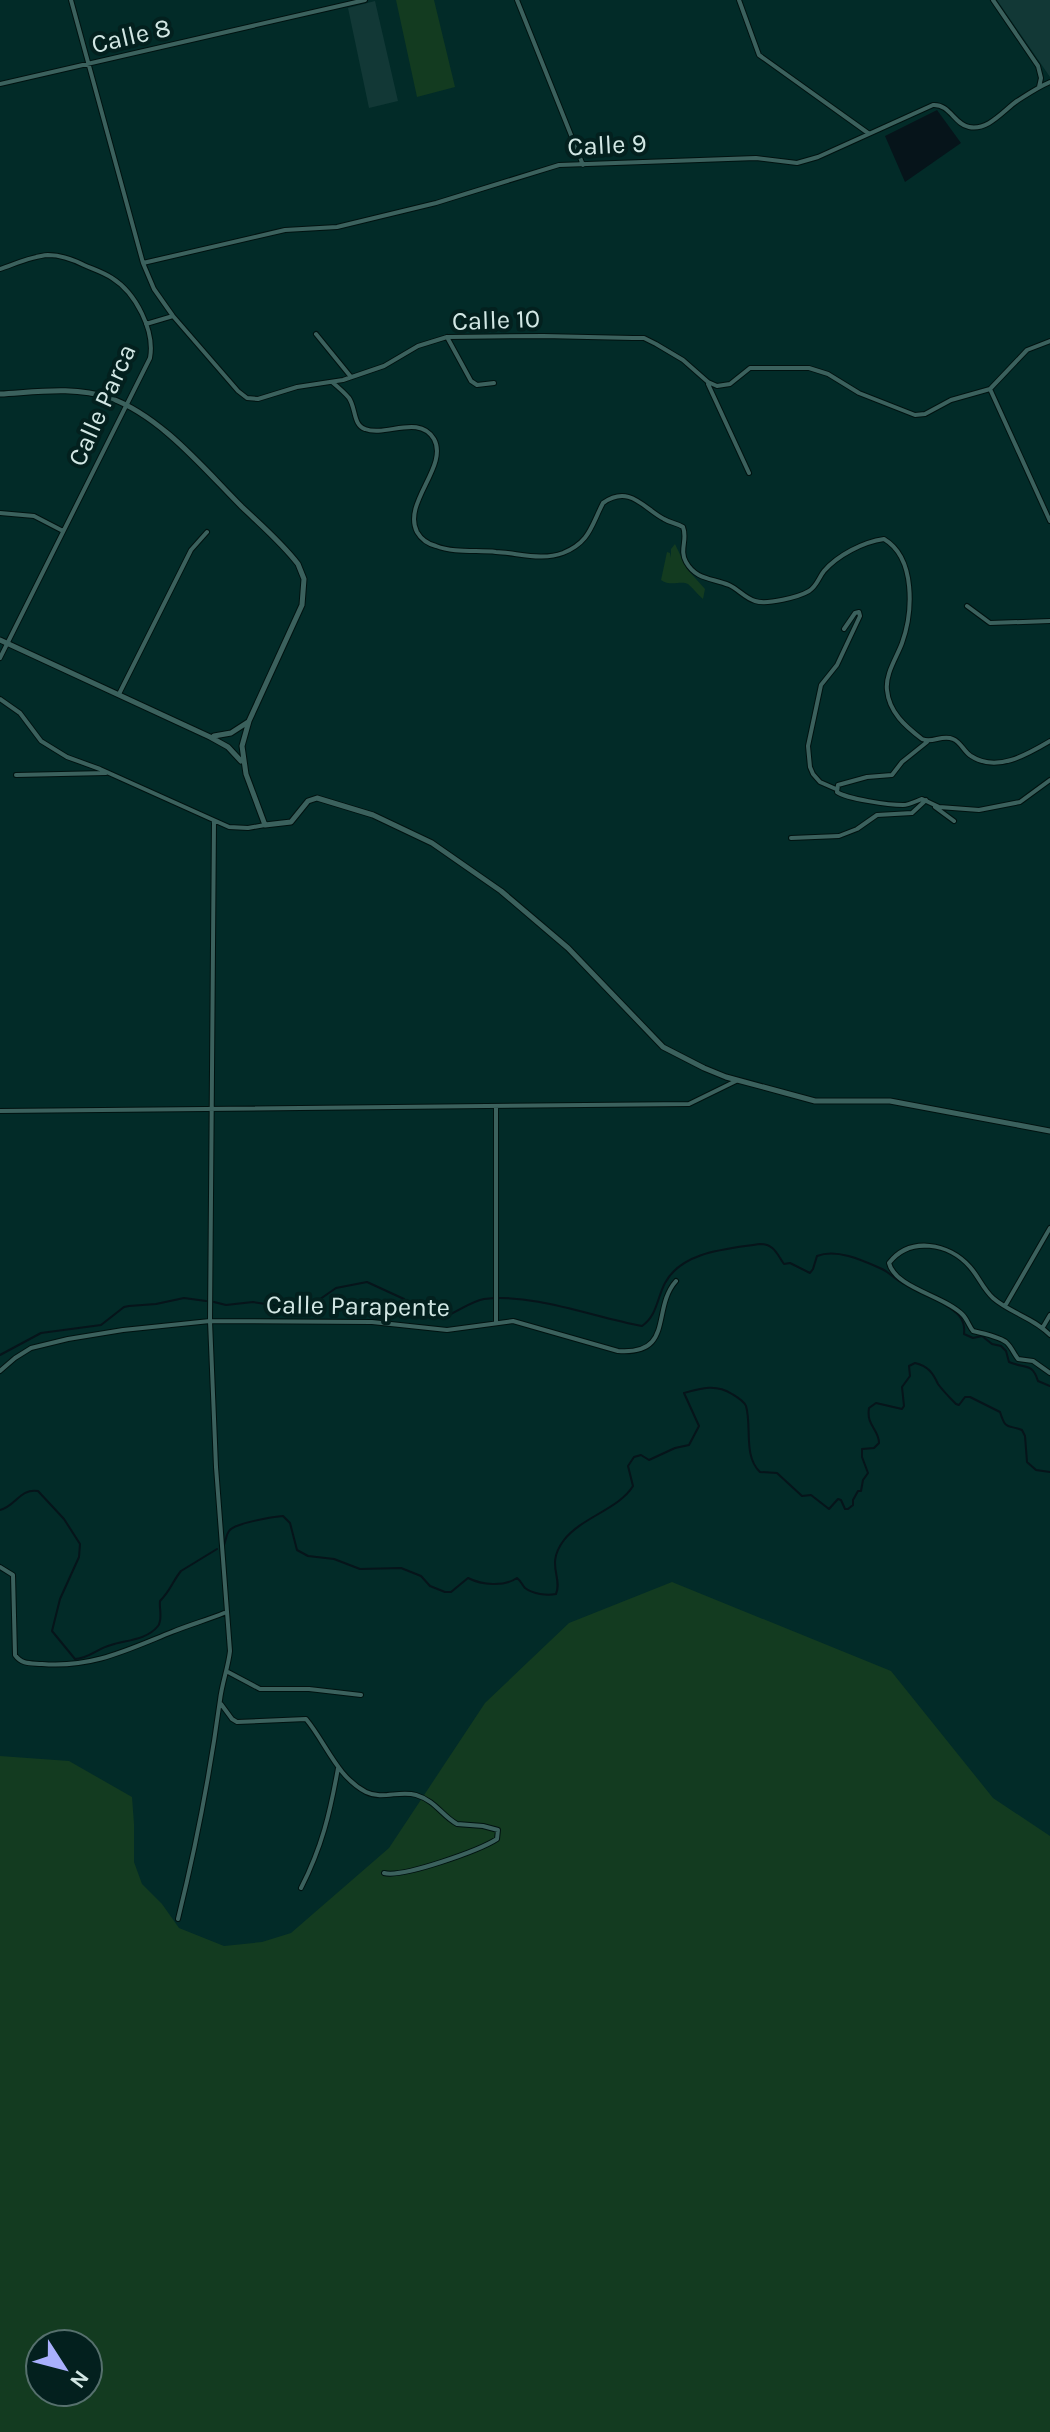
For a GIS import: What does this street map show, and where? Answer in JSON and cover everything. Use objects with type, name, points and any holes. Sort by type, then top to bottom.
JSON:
[{"type":"street","name":"Calle 10","points":[[71,0],[143,263],[154,289],[173,316],[247,398],[258,399],[297,387],[351,377],[384,366],[418,346],[447,337],[644,338],[683,360],[708,382]]},
{"type":"street","name":"Calle 8","points":[[0,84],[365,0]]},
{"type":"street","points":[[517,0],[583,165]]},
{"type":"street","points":[[739,0],[758,54],[868,133]]},
{"type":"street","points":[[993,0],[1038,66],[1041,78],[1039,87]]},
{"type":"street","name":"Calle 9","points":[[143,263],[285,230],[337,227],[436,203],[559,165],[756,158],[797,163],[818,157],[933,105],[944,107],[964,125],[979,127],[1050,82]]},
{"type":"street","name":"Calle Parca","points":[[0,269],[48,255],[65,257],[114,279],[133,298],[146,324],[151,343],[151,355],[0,658]]},
{"type":"street","points":[[146,324],[173,316]]},
{"type":"street","points":[[316,334],[351,377]]},
{"type":"street","points":[[447,337],[471,381],[477,385],[494,383]]},
{"type":"street","points":[[708,382],[717,386],[730,384],[750,368],[809,368],[828,374],[859,393],[915,415],[925,414],[951,400],[990,389],[1027,350],[1050,341]]},
{"type":"street","points":[[332,382],[349,398],[357,422],[363,429],[376,431],[410,427],[423,430],[434,439],[436,454],[414,519],[421,537],[440,548],[532,556],[560,554],[587,537],[603,503],[621,497],[631,498],[648,506],[666,521],[683,527],[686,536],[683,554],[696,574],[708,581],[730,586],[748,598],[763,603],[810,590],[829,566],[861,544],[880,539],[891,543],[902,558],[909,593],[908,623],[886,684],[887,692],[893,712],[927,742]]},
{"type":"street","points":[[708,382],[749,473]]},
{"type":"street","points":[[990,389],[1050,521]]},
{"type":"street","points":[[0,394],[80,391],[126,405],[153,422],[197,462],[293,557],[304,579],[302,605],[249,721],[242,746],[243,763],[265,825]]},
{"type":"street","points":[[0,513],[34,516],[63,531]]},
{"type":"street","points":[[119,694],[191,550],[207,532]]},
{"type":"street","points":[[967,606],[990,623],[1050,621]]},
{"type":"street","points":[[844,629],[854,614],[859,612],[860,616],[837,665],[821,685],[808,752],[815,777],[855,800],[904,805],[926,800],[954,821]]},
{"type":"street","points":[[0,640],[210,737],[228,747],[243,763]]},
{"type":"street","points":[[0,699],[20,713],[41,741],[67,757],[214,821],[235,828],[291,822],[306,803],[317,798],[373,815],[432,843],[501,891],[568,948],[663,1047],[704,1068],[815,1101],[890,1101],[1050,1131]]},
{"type":"street","points":[[210,737],[231,733],[249,721]]},
{"type":"street","points":[[836,789],[838,785],[867,777],[892,775],[902,762],[927,742],[952,739],[972,757],[987,762],[1005,762],[1050,741]]},
{"type":"street","points":[[16,775],[107,773]]},
{"type":"street","points":[[933,805],[973,811],[1009,804],[1025,800],[1050,780]]},
{"type":"street","points":[[791,838],[839,836],[857,829],[877,815],[912,813],[926,800]]},
{"type":"street","points":[[178,1919],[202,1817],[230,1651],[216,1467],[210,1321],[214,821]]},
{"type":"street","points":[[0,1111],[689,1104],[738,1080]]},
{"type":"street","points":[[496,1106],[496,1322]]},
{"type":"street","points":[[1005,1306],[1050,1228]]},
{"type":"street","points":[[1050,1335],[992,1297],[963,1260],[942,1249],[913,1245],[889,1263],[892,1274],[962,1313],[973,1331],[1006,1342],[1018,1359],[1033,1361],[1050,1373]]},
{"type":"street","name":"Calle Parapente","points":[[0,1371],[31,1348],[68,1339],[210,1321],[372,1322],[447,1330],[496,1322],[522,1323],[606,1348],[634,1351],[646,1347],[655,1339],[666,1295],[676,1281]]},
{"type":"street","points":[[1043,1328],[1050,1315]]},
{"type":"street","points":[[0,1567],[13,1575],[15,1655],[25,1663],[70,1666],[90,1663],[225,1613]]},
{"type":"street","points":[[228,1672],[260,1689],[309,1689],[361,1695]]},
{"type":"street","points":[[220,1702],[237,1722],[306,1719],[338,1768],[369,1793],[414,1794],[438,1806],[457,1824],[498,1830],[495,1842],[477,1849],[417,1870],[390,1875],[384,1873]]},
{"type":"street","points":[[301,1888],[317,1857],[338,1768]]},
{"type":"shaded area","points":[[997,0],[1050,0],[1050,77]]},
{"type":"shaded area","points":[[375,1],[398,101],[369,108],[348,8]]},
{"type":"shaded area","points":[[937,110],[961,143],[905,182],[885,136]]},
{"type":"green space","points":[[396,0],[434,0],[455,87],[417,97]]},
{"type":"green space","points":[[675,544],[687,569],[705,589],[703,599],[688,584],[661,580],[667,552],[671,558],[671,549]]},
{"type":"green space","points":[[672,1582],[891,1671],[993,1798],[1050,1836],[1050,2432],[0,2432],[0,1756],[69,1761],[132,1797],[134,1862],[142,1884],[162,1904],[179,1928],[224,1946],[262,1942],[291,1933],[389,1848],[485,1703],[569,1623]]},
{"type":"waterway","points":[[214,1302],[226,1305],[253,1302],[285,1307],[313,1304],[336,1288],[367,1282],[404,1299],[409,1316],[414,1317],[429,1307],[444,1317],[479,1300],[503,1298],[543,1303],[642,1326],[654,1312],[665,1283],[683,1264],[707,1253],[760,1244],[772,1248],[784,1264],[790,1263],[810,1273],[817,1256],[842,1254],[882,1269],[904,1284]]},
{"type":"waterway","points":[[0,1355],[41,1333],[101,1325],[124,1307],[184,1298],[206,1301]]},
{"type":"waterway","points":[[942,1303],[961,1319],[964,1334],[973,1338],[982,1336],[992,1344],[1001,1346],[1009,1362],[1030,1368],[1038,1381],[1050,1386]]},
{"type":"waterway","points":[[224,1545],[228,1533],[238,1525],[283,1516],[290,1523],[297,1550],[308,1556],[334,1559],[360,1569],[401,1568],[421,1576],[430,1586],[445,1592],[451,1592],[468,1578],[493,1584],[517,1578],[532,1592],[556,1594],[558,1549],[580,1525],[627,1494],[633,1486],[628,1466],[634,1457],[641,1455],[649,1460],[689,1445],[699,1426],[684,1393],[715,1388],[744,1402],[748,1414],[751,1458],[760,1472],[777,1473],[802,1496],[811,1495],[829,1509],[838,1499],[848,1509],[853,1505],[858,1491],[861,1491],[868,1473],[862,1449],[874,1448],[879,1443],[869,1419],[869,1408],[876,1403],[902,1409],[902,1387],[910,1376],[909,1366],[915,1363],[930,1370],[956,1404],[970,1397],[1000,1412],[1008,1426],[1022,1430],[1027,1462],[1036,1470],[1050,1472]]},
{"type":"waterway","points":[[0,1510],[27,1492],[38,1491],[64,1519],[80,1544],[79,1557],[60,1599],[52,1631],[75,1659],[153,1631],[160,1620],[160,1601],[181,1571],[217,1549]]}]
